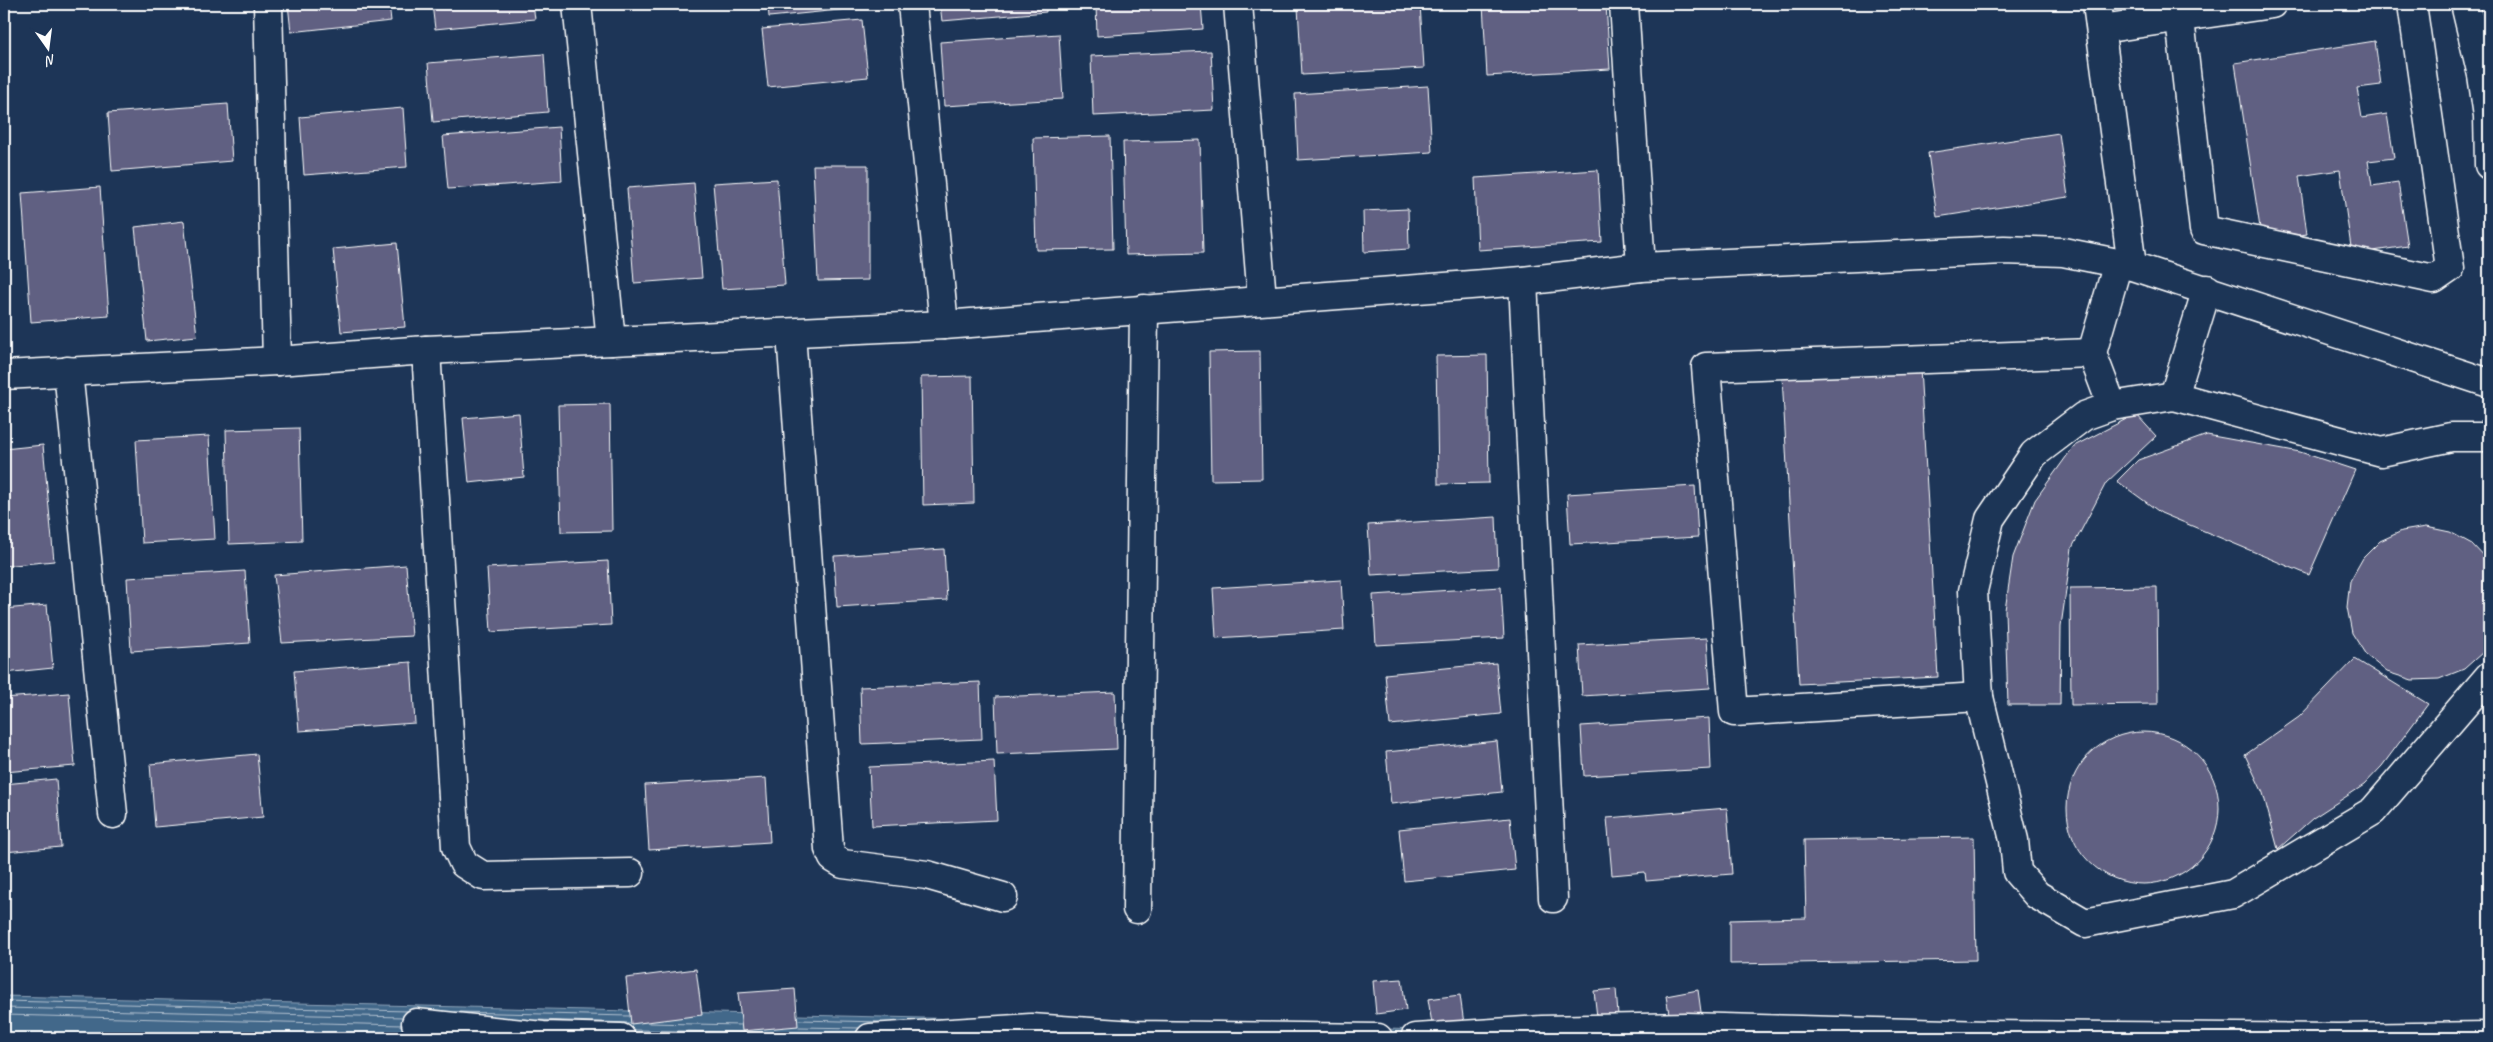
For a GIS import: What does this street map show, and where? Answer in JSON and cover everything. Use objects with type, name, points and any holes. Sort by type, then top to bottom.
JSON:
[{"type":"street","points":[[268,4],[278,361]]},
{"type":"street","points":[[577,4],[611,341]]},
{"type":"street","points":[[912,4],[944,325]]},
{"type":"street","points":[[1238,4],[1262,299]]},
{"type":"street","points":[[1624,4],[1641,267]]},
{"type":"street","points":[[2112,406],[2092,353],[2125,264],[2099,16],[2180,18],[2272,4]]},
{"type":"street","points":[[2180,18],[2204,230],[2434,279],[2450,268],[2412,4]]},
{"type":"street","points":[[2465,4],[2482,75],[2488,116],[2489,165]]},
{"type":"street","points":[[4,375],[278,361],[426,350],[791,334],[944,325],[1262,299],[1523,281],[1641,267],[2004,250],[2063,252],[2125,264],[2207,289],[2489,383]]},
{"type":"street","points":[[1523,281],[1553,898]]},
{"type":"street","points":[[2174,396],[2207,289]]},
{"type":"street","points":[[1137,909],[1144,309]]},
{"type":"street","points":[[791,334],[829,849],[833,858],[843,864],[927,875],[1003,898]]},
{"type":"street","points":[[426,350],[456,847],[464,864],[483,876],[630,873]]},
{"type":"street","points":[[1979,697],[1734,712],[1706,367],[2092,353]]},
{"type":"street","points":[[68,371],[114,814]]},
{"type":"street","points":[[2489,437],[2451,437],[2381,452],[2174,396],[2112,406],[2084,416],[2034,454],[1990,518],[1973,591],[1979,697],[2014,840],[2017,872],[2036,895],[2085,923],[2233,894],[2373,812],[2489,676]]},
{"type":"street","points":[[416,1023],[543,1036],[621,1038]]},
{"type":"street","points":[[1415,1038],[1542,1030],[1687,1027],[1998,1035],[2329,1038],[2489,1036]]},
{"type":"street","points":[[870,1038],[1031,1028],[1135,1035],[1378,1038]]},
{"type":"water","points":[[4,996],[1760,1038],[4,1038]]},
{"type":"building","points":[[288,4],[389,4],[391,21],[291,32]]},
{"type":"building","points":[[432,4],[533,4],[535,19],[435,29]]},
{"type":"building","points":[[768,4],[869,4],[869,7],[769,17]]},
{"type":"building","points":[[940,4],[1046,4],[1046,12],[942,21]]},
{"type":"building","points":[[1096,4],[1201,4],[1203,29],[1097,36]]},
{"type":"building","points":[[1358,4],[1420,4],[1424,68],[1302,75],[1298,7]]},
{"type":"building","points":[[1483,4],[1606,4],[1610,69],[1487,76]]},
{"type":"building","points":[[1921,4],[1954,4],[1922,9]]},
{"type":"building","points":[[862,20],[868,77],[768,87],[762,29]]},
{"type":"building","points":[[1059,34],[1063,99],[944,106],[940,42]]},
{"type":"building","points":[[2375,41],[2381,85],[2357,88],[2362,118],[2387,114],[2394,158],[2368,161],[2372,186],[2398,182],[2408,246],[2352,254],[2340,170],[2299,176],[2307,234],[2262,241],[2235,63]]},
{"type":"building","points":[[1211,51],[1214,110],[1093,116],[1091,56]]},
{"type":"building","points":[[544,54],[548,112],[433,122],[428,63]]},
{"type":"building","points":[[1428,86],[1432,152],[1298,160],[1295,94]]},
{"type":"building","points":[[228,104],[232,161],[112,171],[108,113]]},
{"type":"building","points":[[403,108],[407,167],[304,175],[300,117]]},
{"type":"building","points":[[559,127],[562,181],[448,189],[443,136]]},
{"type":"building","points":[[2059,133],[2068,197],[1937,217],[1928,153]]},
{"type":"building","points":[[1110,136],[1113,249],[1036,250],[1033,138]]},
{"type":"building","points":[[1200,140],[1203,253],[1126,255],[1123,142]]},
{"type":"building","points":[[813,165],[868,165],[868,280],[818,281]]},
{"type":"building","points":[[1598,170],[1602,242],[1478,250],[1475,178]]},
{"type":"building","points":[[777,179],[785,285],[722,289],[713,183]]},
{"type":"building","points":[[694,183],[702,278],[634,283],[627,188]]},
{"type":"building","points":[[100,187],[109,316],[31,322],[22,193]]},
{"type":"building","points":[[1408,209],[1409,249],[1364,252],[1363,211]]},
{"type":"building","points":[[184,221],[197,336],[147,341],[135,227]]},
{"type":"building","points":[[397,243],[405,327],[341,332],[333,249]]},
{"type":"building","points":[[1260,351],[1262,479],[1211,480],[1209,352]]},
{"type":"building","points":[[1487,355],[1489,483],[1438,484],[1436,356]]},
{"type":"building","points":[[1920,368],[1938,677],[1799,684],[1782,376]]},
{"type":"building","points":[[972,376],[974,503],[923,505],[921,377]]},
{"type":"building","points":[[610,404],[612,531],[561,532],[558,405]]},
{"type":"building","points":[[519,413],[524,477],[469,483],[463,418]]},
{"type":"building","points":[[2136,414],[2156,436],[2106,483],[2072,548],[2061,626],[2060,705],[2008,705],[2005,610],[2013,557],[2035,500],[2074,446]]},
{"type":"building","points":[[299,428],[302,541],[229,544],[226,430]]},
{"type":"building","points":[[2207,435],[2300,452],[2355,470],[2309,575],[2161,513],[2117,481],[2138,460]]},
{"type":"building","points":[[209,436],[215,539],[142,543],[136,440]]},
{"type":"building","points":[[43,445],[54,561],[4,566],[4,449]]},
{"type":"building","points":[[1695,486],[1698,537],[1570,544],[1567,494]]},
{"type":"building","points":[[1496,517],[1498,568],[1371,575],[1368,525]]},
{"type":"building","points":[[2426,527],[2450,532],[2472,544],[2488,561],[2489,642],[2483,652],[2464,669],[2439,679],[2412,680],[2387,672],[2366,655],[2352,633],[2347,607],[2350,581],[2363,558],[2380,541],[2402,531]]},
{"type":"building","points":[[944,549],[947,600],[837,607],[834,556]]},
{"type":"building","points":[[608,561],[611,625],[491,632],[487,568]]},
{"type":"building","points":[[406,565],[412,636],[282,643],[274,575]]},
{"type":"building","points":[[245,571],[250,643],[131,651],[127,578]]},
{"type":"building","points":[[1341,580],[1344,630],[1216,638],[1213,588]]},
{"type":"building","points":[[1501,587],[1504,638],[1376,645],[1373,595]]},
{"type":"building","points":[[2157,587],[2158,704],[2071,705],[2070,588]]},
{"type":"building","points":[[47,605],[53,668],[4,673],[4,609]]},
{"type":"building","points":[[1707,638],[1710,688],[1582,696],[1579,645]]},
{"type":"building","points":[[2355,659],[2428,704],[2382,766],[2364,785],[2313,818],[2278,849],[2263,793],[2245,755],[2299,717]]},
{"type":"building","points":[[411,662],[415,723],[299,731],[294,671]]},
{"type":"building","points":[[1496,663],[1501,714],[1390,725],[1385,674]]},
{"type":"building","points":[[980,682],[982,739],[862,744],[860,687]]},
{"type":"building","points":[[1115,692],[1117,749],[997,754],[995,697]]},
{"type":"building","points":[[69,693],[75,766],[4,772],[4,698]]},
{"type":"building","points":[[1709,718],[1711,769],[1584,776],[1581,726]]},
{"type":"building","points":[[2143,732],[2158,733],[2172,738],[2197,754],[2213,779],[2218,793],[2218,823],[2213,837],[2197,862],[2172,878],[2158,883],[2143,884],[2128,883],[2114,878],[2089,862],[2073,837],[2068,823],[2067,808],[2068,793],[2073,779],[2089,754],[2114,738],[2128,733]]},
{"type":"building","points":[[1497,741],[1502,792],[1391,804],[1386,752]]},
{"type":"building","points":[[257,754],[263,817],[155,827],[150,764]]},
{"type":"building","points":[[994,761],[997,820],[872,826],[869,767]]},
{"type":"building","points":[[766,778],[770,842],[649,850],[645,785]]},
{"type":"building","points":[[56,779],[61,847],[4,852],[4,784]]},
{"type":"building","points":[[1727,808],[1732,874],[1646,881],[1645,872],[1612,875],[1607,818]]},
{"type":"building","points":[[1510,818],[1515,870],[1404,881],[1399,829]]},
{"type":"building","points":[[1974,837],[1976,960],[1730,964],[1730,920],[1806,918],[1804,840]]},
{"type":"building","points":[[696,969],[702,1015],[631,1024],[626,978]]},
{"type":"building","points":[[1402,979],[1406,1010],[1376,1014],[1373,981]]},
{"type":"building","points":[[795,989],[798,1026],[742,1031],[738,993]]},
{"type":"building","points":[[1616,989],[1618,1015],[1597,1017],[1594,991]]},
{"type":"building","points":[[1698,990],[1702,1019],[1671,1025],[1666,996]]},
{"type":"building","points":[[1460,995],[1465,1031],[1434,1036],[1428,999]]}]
